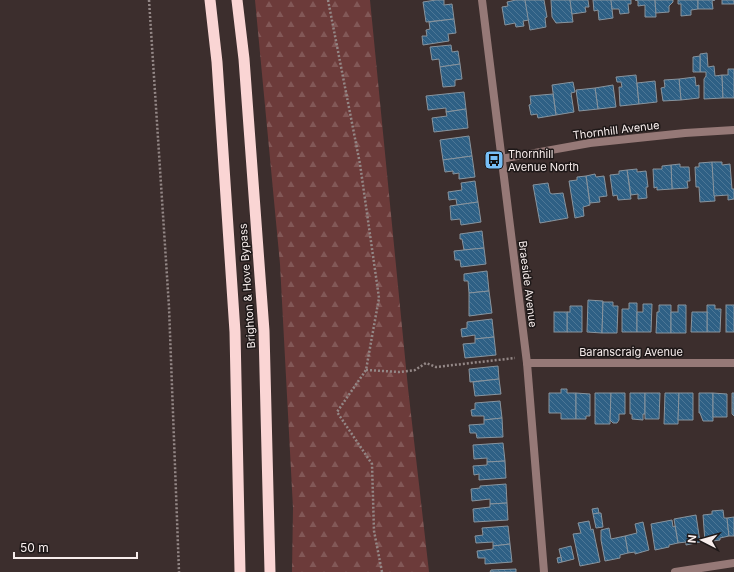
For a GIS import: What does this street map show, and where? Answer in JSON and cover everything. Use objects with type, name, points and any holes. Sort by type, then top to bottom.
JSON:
[{"type":"highway","name":"Brighton & Hove Bypass","points":[[210,0],[217,62],[235,332],[240,572]]},
{"type":"highway","name":"Brighton & Hove Bypass","points":[[237,0],[244,59],[264,331],[270,572]]},
{"type":"street","name":"Braeside Avenue","points":[[482,0],[527,360],[544,572]]},
{"type":"street","name":"Thornhill Avenue","points":[[501,159],[590,143],[685,133],[734,130]]},
{"type":"street","name":"Baranscraig Avenue","points":[[527,360],[734,363]]},
{"type":"street","points":[[675,572],[734,563]]},
{"type":"path","points":[[149,0],[169,307],[179,572]]},
{"type":"path","points":[[328,0],[360,164],[378,298],[366,370],[337,412],[372,464],[374,531],[382,572]]},
{"type":"path","points":[[366,370],[399,372],[414,370],[426,363],[436,367],[527,360]]},
{"type":"green space","points":[[255,0],[370,0],[408,388],[429,572],[292,572],[293,508],[280,264]]},
{"type":"building","points":[[444,0],[444,5],[452,4],[454,19],[426,22],[423,2]]},
{"type":"building","points":[[525,0],[529,20],[523,21],[524,26],[516,27],[515,23],[505,25],[502,7],[508,6],[507,2]]},
{"type":"building","points":[[525,0],[544,0],[547,17],[545,18],[546,27],[530,30]]},
{"type":"building","points":[[551,0],[570,0],[573,22],[556,23],[552,17]]},
{"type":"building","points":[[570,0],[588,0],[589,7],[585,7],[586,12],[572,14]]},
{"type":"building","points":[[593,0],[611,0],[613,18],[599,20],[598,10],[594,11]]},
{"type":"building","points":[[611,0],[631,0],[631,4],[628,4],[629,13],[620,14],[619,9],[612,9]]},
{"type":"building","points":[[635,0],[655,0],[656,17],[645,17],[645,5],[638,6],[638,1]]},
{"type":"building","points":[[655,0],[673,0],[669,6],[669,12],[656,13]]},
{"type":"building","points":[[678,0],[698,0],[698,9],[691,10],[691,15],[681,16],[681,4],[678,4]]},
{"type":"building","points":[[698,0],[715,0],[712,1],[713,9],[698,9]]},
{"type":"building","points":[[722,0],[734,0],[734,4],[722,4]]},
{"type":"building","points":[[454,19],[456,33],[448,34],[449,41],[423,45],[422,36],[427,36],[426,30],[430,29],[429,22]]},
{"type":"building","points":[[451,45],[452,52],[458,51],[460,64],[440,67],[439,59],[432,60],[430,47]]},
{"type":"building","points":[[707,53],[708,67],[714,66],[715,76],[722,75],[723,98],[704,99],[704,79],[706,72],[700,72],[700,54]]},
{"type":"building","points":[[700,56],[700,72],[693,72],[693,57]]},
{"type":"building","points":[[460,64],[462,79],[455,80],[455,86],[443,87],[440,67]]},
{"type":"building","points":[[728,69],[734,69],[734,98],[723,98],[722,75],[728,75]]},
{"type":"building","points":[[636,75],[639,104],[620,106],[619,87],[622,87],[621,82],[617,82],[616,77]]},
{"type":"building","points":[[695,77],[696,86],[699,85],[699,98],[681,100],[679,79]]},
{"type":"building","points":[[679,79],[681,100],[663,101],[661,88],[665,87],[664,80]]},
{"type":"building","points":[[655,81],[657,102],[639,104],[637,83]]},
{"type":"building","points":[[573,82],[575,92],[571,93],[574,112],[556,115],[552,85]]},
{"type":"building","points":[[613,85],[616,107],[598,109],[595,88]]},
{"type":"building","points":[[595,88],[598,109],[579,111],[576,90]]},
{"type":"building","points":[[464,92],[466,109],[446,112],[446,108],[428,110],[426,96]]},
{"type":"building","points":[[553,94],[556,115],[538,118],[537,114],[531,115],[529,105],[531,104],[530,96]]},
{"type":"building","points":[[466,109],[468,128],[434,132],[432,118],[447,116],[446,112]]},
{"type":"building","points":[[469,136],[472,156],[443,160],[440,140]]},
{"type":"building","points":[[472,156],[475,177],[459,179],[459,173],[453,174],[453,171],[445,172],[443,160]]},
{"type":"building","points":[[712,162],[715,201],[700,202],[699,187],[696,187],[695,167],[699,167],[699,163]]},
{"type":"building","points":[[712,162],[722,162],[722,165],[730,164],[734,199],[728,200],[728,195],[714,196]]},
{"type":"building","points":[[680,164],[680,167],[689,167],[690,181],[687,181],[688,188],[672,189],[671,165]]},
{"type":"building","points":[[671,165],[672,189],[657,190],[657,187],[654,188],[653,169],[662,169],[662,166]]},
{"type":"building","points":[[637,169],[637,172],[646,171],[648,187],[646,187],[647,198],[638,199],[638,194],[631,195],[627,170]]},
{"type":"building","points":[[627,170],[631,199],[618,200],[617,195],[613,196],[610,175],[619,174],[619,171]]},
{"type":"building","points":[[595,174],[596,177],[604,176],[607,196],[599,197],[600,202],[590,203],[586,176]]},
{"type":"building","points":[[586,176],[590,205],[583,207],[584,216],[575,218],[569,181],[577,180],[577,177]]},
{"type":"building","points":[[475,181],[478,202],[457,205],[456,199],[449,200],[448,192],[462,190],[461,183]]},
{"type":"building","points":[[548,183],[550,193],[563,193],[568,218],[540,223],[533,185]]},
{"type":"building","points":[[478,202],[481,222],[461,225],[460,219],[451,220],[450,206]]},
{"type":"building","points":[[482,231],[484,248],[464,250],[462,239],[460,239],[460,234]]},
{"type":"building","points":[[484,248],[486,264],[461,267],[460,260],[455,260],[454,251]]},
{"type":"building","points":[[487,271],[489,291],[469,293],[468,281],[464,281],[464,274]]},
{"type":"building","points":[[489,291],[492,313],[469,316],[469,293]]},
{"type":"building","points":[[588,300],[603,301],[602,333],[587,332]]},
{"type":"building","points":[[603,302],[613,302],[613,306],[618,306],[617,333],[602,333]]},
{"type":"building","points":[[629,303],[637,303],[637,332],[622,332],[622,309],[629,309]]},
{"type":"building","points":[[643,304],[652,304],[651,332],[637,332],[637,312],[643,312]]},
{"type":"building","points":[[659,305],[671,305],[671,333],[656,333],[657,312],[659,312]]},
{"type":"building","points":[[678,305],[686,305],[686,333],[671,333],[671,312],[678,312]]},
{"type":"building","points":[[707,305],[715,305],[715,309],[721,309],[720,332],[707,332]]},
{"type":"building","points":[[726,305],[734,305],[734,332],[726,332]]},
{"type":"building","points":[[570,306],[582,306],[582,332],[567,332],[567,312],[570,312]]},
{"type":"building","points":[[554,312],[567,312],[567,332],[554,332]]},
{"type":"building","points":[[692,312],[707,312],[707,332],[691,332]]},
{"type":"building","points":[[492,319],[494,337],[475,339],[475,335],[462,337],[461,329],[467,328],[467,322]]},
{"type":"building","points":[[494,337],[496,355],[465,358],[463,344],[475,343],[475,339]]},
{"type":"building","points":[[498,366],[499,379],[470,382],[469,369]]},
{"type":"building","points":[[499,379],[501,394],[475,396],[473,382]]},
{"type":"building","points":[[561,389],[567,389],[567,393],[576,393],[576,419],[561,419],[561,413],[549,413],[549,393],[561,393]]},
{"type":"building","points":[[576,393],[590,394],[590,416],[586,416],[586,419],[576,419]]},
{"type":"building","points":[[595,393],[611,393],[610,424],[595,424]]},
{"type":"building","points":[[611,393],[625,393],[625,414],[619,414],[619,420],[617,423],[613,423],[610,420]]},
{"type":"building","points":[[630,393],[645,393],[645,414],[643,414],[643,420],[632,419],[632,414],[630,414]]},
{"type":"building","points":[[645,393],[660,393],[659,419],[645,419]]},
{"type":"building","points":[[665,393],[679,393],[678,424],[664,424]]},
{"type":"building","points":[[679,393],[693,393],[693,420],[678,420]]},
{"type":"building","points":[[699,393],[713,393],[713,421],[703,421],[699,413]]},
{"type":"building","points":[[713,393],[727,394],[727,417],[713,417]]},
{"type":"building","points":[[732,393],[734,393],[734,416],[732,414]]},
{"type":"building","points":[[500,401],[502,418],[484,420],[484,416],[472,416],[471,410],[475,409],[475,403]]},
{"type":"building","points":[[502,418],[503,437],[477,438],[476,433],[470,433],[469,425],[484,424],[484,420]]},
{"type":"building","points":[[503,443],[505,461],[487,462],[487,458],[474,459],[473,445]]},
{"type":"building","points":[[505,461],[506,478],[479,480],[479,474],[474,475],[473,466],[487,465],[487,462]]},
{"type":"building","points":[[506,484],[507,503],[490,504],[490,499],[472,501],[471,489],[480,488],[480,486]]},
{"type":"building","points":[[507,503],[508,520],[474,522],[473,509],[490,507],[490,504]]},
{"type":"building","points":[[598,508],[599,513],[593,514],[592,509]]},
{"type":"building","points":[[723,510],[724,518],[727,518],[729,536],[720,538],[720,540],[705,542],[703,515],[712,514],[712,511]]},
{"type":"building","points":[[601,513],[603,527],[596,528],[593,514]]},
{"type":"building","points":[[696,515],[700,542],[686,545],[686,542],[678,543],[674,519]]},
{"type":"building","points":[[734,517],[734,536],[729,536],[727,518]]},
{"type":"building","points":[[672,520],[673,527],[675,526],[678,543],[669,545],[669,547],[655,550],[651,524]]},
{"type":"building","points":[[589,521],[591,530],[593,529],[600,562],[580,566],[573,534],[581,533],[578,523]]},
{"type":"building","points":[[643,522],[649,550],[635,554],[635,552],[628,553],[625,536],[637,533],[635,524]]},
{"type":"building","points":[[508,526],[510,544],[493,546],[493,542],[476,543],[475,536],[483,535],[482,528]]},
{"type":"building","points":[[609,528],[611,539],[625,536],[628,553],[620,555],[620,558],[605,561],[601,540],[601,530]]},
{"type":"building","points":[[510,544],[512,562],[485,564],[485,558],[478,558],[477,551],[493,549],[493,546]]},
{"type":"building","points":[[571,546],[574,559],[562,562],[559,549]]},
{"type":"building","points":[[561,557],[562,562],[558,563],[557,558]]},
{"type":"building","points":[[516,569],[516,572],[490,572],[491,570]]},
{"type":"place","name":"Thornhill Avenue North","points":[[494,160]]}]
